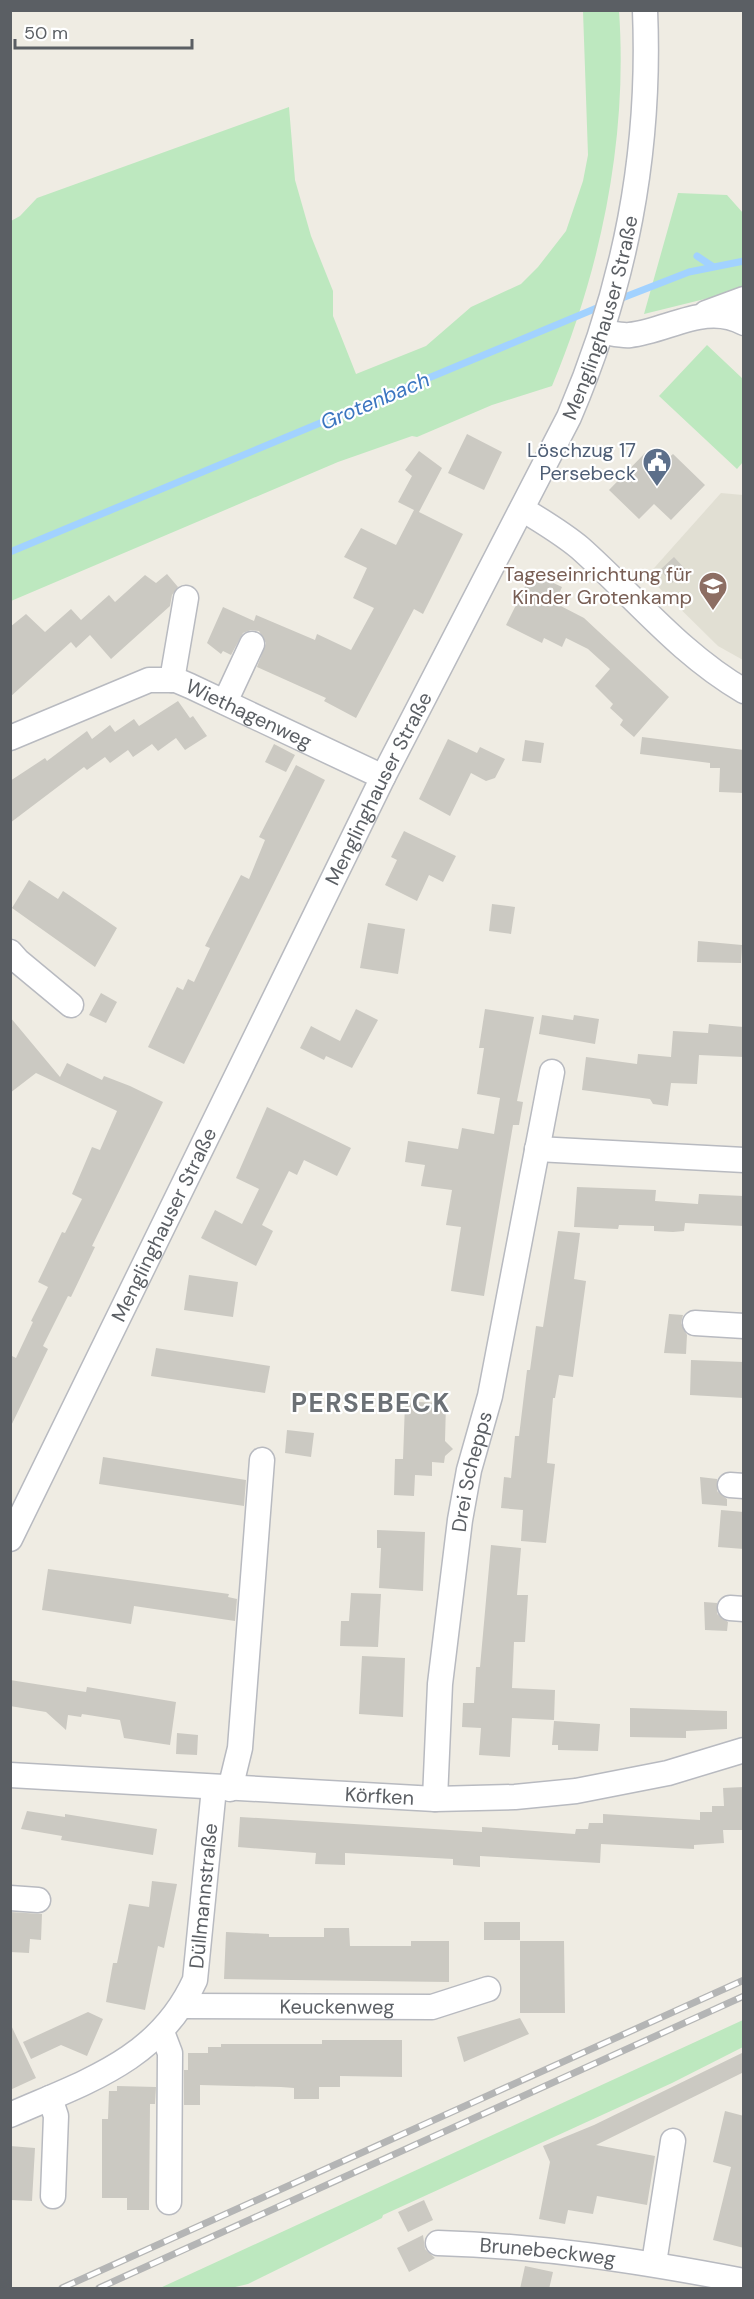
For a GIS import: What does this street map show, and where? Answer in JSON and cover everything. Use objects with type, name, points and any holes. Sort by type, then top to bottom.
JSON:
[{"type":"street","name":"Menglinghauser Straße","points":[[10,1539],[383,777],[569,417],[604,327],[634,208],[643,130],[645,10]]},
{"type":"street","points":[[604,327],[630,336],[744,300]]},
{"type":"street","points":[[698,315],[737,319],[744,323]]},
{"type":"street","points":[[522,509],[579,548],[672,637],[725,680],[744,691]]},
{"type":"street","points":[[172,680],[186,598]]},
{"type":"street","points":[[225,702],[252,644]]},
{"type":"street","name":"Wiethagenweg","points":[[10,738],[128,687],[149,680],[172,680],[225,702],[383,777]]},
{"type":"street","points":[[10,952],[71,1005]]},
{"type":"street","name":"Drei Schepps","points":[[435,1799],[440,1684],[458,1530],[470,1470],[490,1396],[552,1072]]},
{"type":"street","points":[[537,1149],[744,1160]]},
{"type":"street","points":[[695,1323],[744,1326]]},
{"type":"street","name":"Düllmannstraße","points":[[10,2115],[111,2069],[138,2053],[162,2032],[183,2006],[195,1980],[222,1789],[240,1748],[262,1460]]},
{"type":"street","name":"Körfken","points":[[10,1774],[222,1789],[435,1799],[515,1797],[576,1791],[668,1773],[744,1750]]},
{"type":"street","points":[[10,1898],[38,1900]]},
{"type":"street","name":"Keuckenweg","points":[[183,2006],[432,2007],[488,1989]]},
{"type":"street","points":[[162,2032],[170,2053],[169,2202]]},
{"type":"street","points":[[50,2098],[56,2116],[53,2196]]},
{"type":"street","points":[[654,2263],[673,2141]]},
{"type":"street","name":"Brunebeckweg","points":[[438,2242],[500,2244],[588,2253],[654,2263],[744,2281]]},
{"type":"shaded area","name":"Tageseinrichtung für Kinder Grotenkamp","points":[[721,493],[743,495],[743,660],[718,646],[647,576]]},
{"type":"green space","points":[[583,11],[619,11],[621,59],[619,107],[615,155],[597,249],[569,342],[552,386],[492,405],[417,437],[412,436],[338,462],[11,601],[11,221],[20,216],[37,198],[289,107],[295,180],[311,236],[333,291],[333,316],[356,374],[426,346],[471,307],[521,284],[538,267],[566,231],[583,181],[588,155]]},
{"type":"green space","points":[[678,193],[727,195],[743,213],[743,295],[729,293],[644,314]]},
{"type":"green space","points":[[707,345],[743,379],[743,462],[737,469],[659,396]]},
{"type":"green space","points":[[743,2020],[743,2047],[672,2083],[383,2215],[382,2218],[248,2284],[231,2288],[160,2288]]},
{"type":"building","points":[[467,434],[502,452],[484,490],[448,473]]},
{"type":"building","points":[[419,451],[442,468],[419,512],[463,534],[423,614],[414,609],[356,718],[324,701],[326,698],[257,667],[266,643],[259,631],[251,630],[243,633],[231,655],[223,651],[221,654],[207,643],[223,607],[254,621],[256,615],[315,640],[317,634],[351,650],[374,608],[353,598],[367,568],[344,557],[361,528],[396,545],[414,510],[398,502],[412,476],[405,470]]},
{"type":"building","name":"Löschzug 17 Persebeck","points":[[645,453],[659,466],[673,454],[705,485],[671,520],[654,504],[639,519],[609,490]]},
{"type":"building","points":[[674,557],[686,570],[672,583],[660,570]]},
{"type":"building","points":[[532,573],[562,587],[555,603],[584,618],[669,697],[634,737],[620,725],[623,720],[610,708],[613,704],[595,686],[610,669],[588,649],[566,638],[562,647],[544,638],[542,643],[506,625]]},
{"type":"building","points":[[167,574],[178,587],[172,595],[170,606],[111,659],[90,635],[76,648],[71,642],[10,697],[10,627],[26,614],[45,632],[71,609],[81,620],[109,595],[115,602],[145,575],[156,583]]},
{"type":"building","points":[[178,701],[190,718],[193,716],[207,736],[185,750],[176,738],[158,751],[152,744],[133,757],[128,750],[110,763],[105,757],[87,770],[84,767],[10,823],[10,781],[45,758],[47,761],[87,731],[92,739],[110,725],[115,732],[134,719],[139,726]]},
{"type":"building","points":[[642,737],[744,750],[744,793],[719,792],[720,768],[710,768],[710,763],[640,754]]},
{"type":"building","points":[[448,739],[477,753],[480,747],[505,759],[495,778],[486,781],[471,773],[450,816],[419,799]]},
{"type":"building","points":[[525,740],[544,743],[541,763],[522,761]]},
{"type":"building","points":[[274,744],[295,755],[286,772],[265,762]]},
{"type":"building","points":[[296,765],[325,780],[184,1064],[148,1047],[177,987],[183,990],[188,979],[194,982],[210,948],[205,946],[241,875],[249,879],[265,840],[259,837]]},
{"type":"building","points":[[404,831],[456,856],[443,882],[429,875],[417,901],[385,885],[397,860],[391,857]]},
{"type":"building","points":[[29,880],[58,899],[63,891],[117,928],[95,967],[12,908]]},
{"type":"building","points":[[492,904],[515,907],[511,934],[489,931]]},
{"type":"building","points":[[368,923],[405,929],[398,974],[360,968]]},
{"type":"building","points":[[698,941],[742,945],[741,963],[697,962]]},
{"type":"building","points":[[101,993],[117,1002],[106,1023],[89,1015]]},
{"type":"building","points":[[356,1009],[378,1020],[352,1068],[326,1056],[324,1060],[300,1048],[311,1026],[340,1041]]},
{"type":"building","points":[[485,1009],[534,1017],[517,1101],[523,1102],[519,1125],[513,1125],[484,1296],[451,1291],[461,1227],[446,1225],[452,1190],[421,1186],[425,1165],[405,1162],[408,1141],[458,1149],[462,1128],[494,1134],[500,1098],[477,1094],[484,1048],[479,1048]]},
{"type":"building","points":[[542,1015],[573,1020],[574,1015],[599,1019],[595,1044],[539,1034]]},
{"type":"building","points":[[10,1017],[60,1077],[67,1063],[102,1080],[104,1076],[163,1102],[92,1246],[95,1247],[71,1297],[68,1296],[43,1346],[48,1349],[10,1428],[10,1355],[16,1358],[48,1287],[38,1282],[62,1232],[65,1233],[82,1199],[72,1194],[92,1147],[100,1150],[117,1111],[36,1073],[10,1093]]},
{"type":"building","points":[[709,1024],[744,1027],[744,1057],[699,1055],[697,1084],[671,1083],[668,1106],[653,1104],[650,1099],[582,1090],[586,1057],[637,1064],[638,1054],[671,1057],[673,1031],[708,1033]]},
{"type":"building","points":[[267,1107],[351,1148],[337,1176],[304,1160],[297,1175],[289,1171],[262,1225],[273,1231],[256,1266],[201,1238],[215,1210],[242,1224],[259,1189],[236,1178]]},
{"type":"building","points":[[577,1187],[656,1190],[655,1201],[698,1204],[699,1194],[744,1196],[744,1226],[685,1223],[684,1231],[673,1232],[654,1231],[654,1226],[619,1225],[618,1229],[574,1227]]},
{"type":"building","points":[[558,1231],[580,1233],[574,1279],[586,1281],[573,1377],[559,1375],[555,1398],[553,1398],[547,1463],[555,1464],[546,1543],[521,1541],[523,1510],[501,1508],[504,1477],[511,1478],[515,1436],[519,1436],[527,1370],[530,1370],[536,1326],[543,1327]]},
{"type":"building","points":[[189,1275],[238,1282],[233,1317],[184,1310]]},
{"type":"building","points":[[669,1314],[683,1315],[681,1323],[687,1335],[686,1354],[664,1353]]},
{"type":"building","points":[[156,1348],[270,1366],[265,1393],[151,1376]]},
{"type":"building","points":[[691,1360],[744,1362],[744,1398],[690,1395]]},
{"type":"building","points":[[405,1403],[446,1403],[445,1441],[453,1449],[445,1456],[444,1463],[432,1462],[432,1476],[415,1475],[414,1496],[394,1495],[395,1459],[403,1459]]},
{"type":"building","points":[[287,1430],[314,1433],[311,1457],[285,1453]]},
{"type":"building","points":[[103,1457],[246,1480],[244,1506],[99,1484]]},
{"type":"building","points":[[700,1477],[717,1479],[717,1491],[727,1499],[727,1506],[702,1504]]},
{"type":"building","points":[[721,1510],[744,1512],[744,1549],[718,1547]]},
{"type":"building","points":[[377,1530],[425,1532],[423,1591],[379,1588],[381,1548],[377,1548]]},
{"type":"building","points":[[491,1545],[521,1548],[517,1595],[528,1595],[525,1642],[514,1642],[512,1688],[555,1690],[554,1720],[512,1718],[510,1757],[479,1755],[481,1728],[462,1727],[463,1703],[474,1703],[476,1667],[480,1667]]},
{"type":"building","points":[[48,1569],[229,1594],[228,1597],[237,1599],[235,1621],[134,1606],[131,1624],[42,1610]]},
{"type":"building","points":[[351,1593],[381,1594],[378,1647],[340,1646],[341,1621],[349,1621]]},
{"type":"building","points":[[704,1602],[717,1603],[717,1614],[728,1622],[727,1631],[705,1630]]},
{"type":"building","points":[[362,1656],[405,1658],[403,1717],[359,1714]]},
{"type":"building","points":[[10,1680],[86,1692],[87,1687],[176,1702],[170,1745],[124,1738],[120,1720],[82,1714],[81,1717],[68,1715],[66,1730],[46,1712],[10,1706]]},
{"type":"building","points":[[630,1708],[727,1711],[727,1729],[686,1731],[686,1738],[630,1737]]},
{"type":"building","points":[[554,1721],[600,1724],[598,1751],[558,1750],[558,1745],[552,1745]]},
{"type":"building","points":[[177,1733],[198,1735],[197,1755],[176,1754]]},
{"type":"building","points":[[744,1787],[744,1830],[723,1830],[724,1843],[694,1845],[694,1849],[601,1844],[600,1863],[480,1856],[480,1867],[453,1865],[453,1859],[345,1853],[345,1865],[315,1864],[316,1853],[238,1847],[240,1817],[482,1832],[482,1827],[575,1834],[576,1829],[588,1829],[589,1823],[603,1823],[603,1814],[700,1820],[700,1812],[712,1812],[712,1806],[724,1806],[723,1788]]},
{"type":"building","points":[[27,1811],[65,1817],[65,1814],[157,1829],[153,1855],[61,1840],[62,1836],[21,1829]]},
{"type":"building","points":[[152,1881],[177,1884],[164,1948],[158,1946],[145,2010],[106,2002],[113,1963],[117,1963],[129,1904],[149,1907]]},
{"type":"building","points":[[10,1912],[42,1914],[41,1940],[30,1939],[29,1953],[10,1952]]},
{"type":"building","points":[[484,1922],[520,1922],[520,1940],[484,1940]]},
{"type":"building","points":[[324,1928],[349,1928],[350,1946],[411,1946],[411,1941],[449,1941],[449,1982],[224,1979],[226,1932],[269,1934],[269,1937],[324,1937]]},
{"type":"building","points":[[520,1941],[564,1941],[565,2013],[520,2013]]},
{"type":"building","points":[[88,2012],[103,2019],[87,2056],[61,2045],[31,2059],[23,2042]]},
{"type":"building","points":[[520,2018],[529,2034],[464,2062],[457,2037]]},
{"type":"building","points":[[10,2023],[36,2078],[10,2090]]},
{"type":"building","points":[[322,2040],[402,2040],[402,2077],[340,2076],[340,2087],[319,2087],[319,2099],[294,2099],[294,2088],[200,2085],[200,2105],[184,2105],[184,2070],[188,2070],[188,2053],[208,2053],[208,2047],[221,2047],[221,2044],[322,2044]]},
{"type":"building","points":[[744,2052],[744,2072],[596,2145],[655,2156],[647,2205],[597,2196],[593,2214],[568,2210],[565,2224],[539,2219],[550,2162],[543,2146],[594,2125]]},
{"type":"building","points":[[117,2086],[156,2087],[155,2104],[150,2104],[149,2210],[127,2210],[127,2198],[102,2198],[102,2119],[108,2119],[109,2091],[117,2091]]},
{"type":"building","points":[[725,2111],[744,2116],[744,2248],[713,2240],[731,2167],[713,2162]]},
{"type":"building","points":[[10,2146],[35,2148],[32,2201],[11,2200]]},
{"type":"building","points":[[424,2200],[433,2220],[408,2232],[398,2212]]},
{"type":"building","points":[[423,2235],[425,2249],[435,2258],[409,2272],[397,2248]]},
{"type":"building","points":[[525,2266],[553,2272],[549,2289],[520,2289]]},
{"type":"waterway","points":[[697,256],[712,266]]},
{"type":"waterway","name":"Grotenbach","points":[[617,300],[689,272],[744,261]]},
{"type":"waterway","name":"Grotenbach","points":[[10,552],[604,305]]},
{"type":"railway","points":[[62,2288],[744,1980]]},
{"type":"railway","points":[[99,2288],[744,1996]]},
{"type":"place","name":"Löschzug 17 Persebeck","points":[[657,488]]},
{"type":"place","name":"Tageseinrichtung für Kinder Grotenkamp","points":[[713,612]]},
{"type":"district","name":"PERSEBECK","points":[[371,1403]]}]
